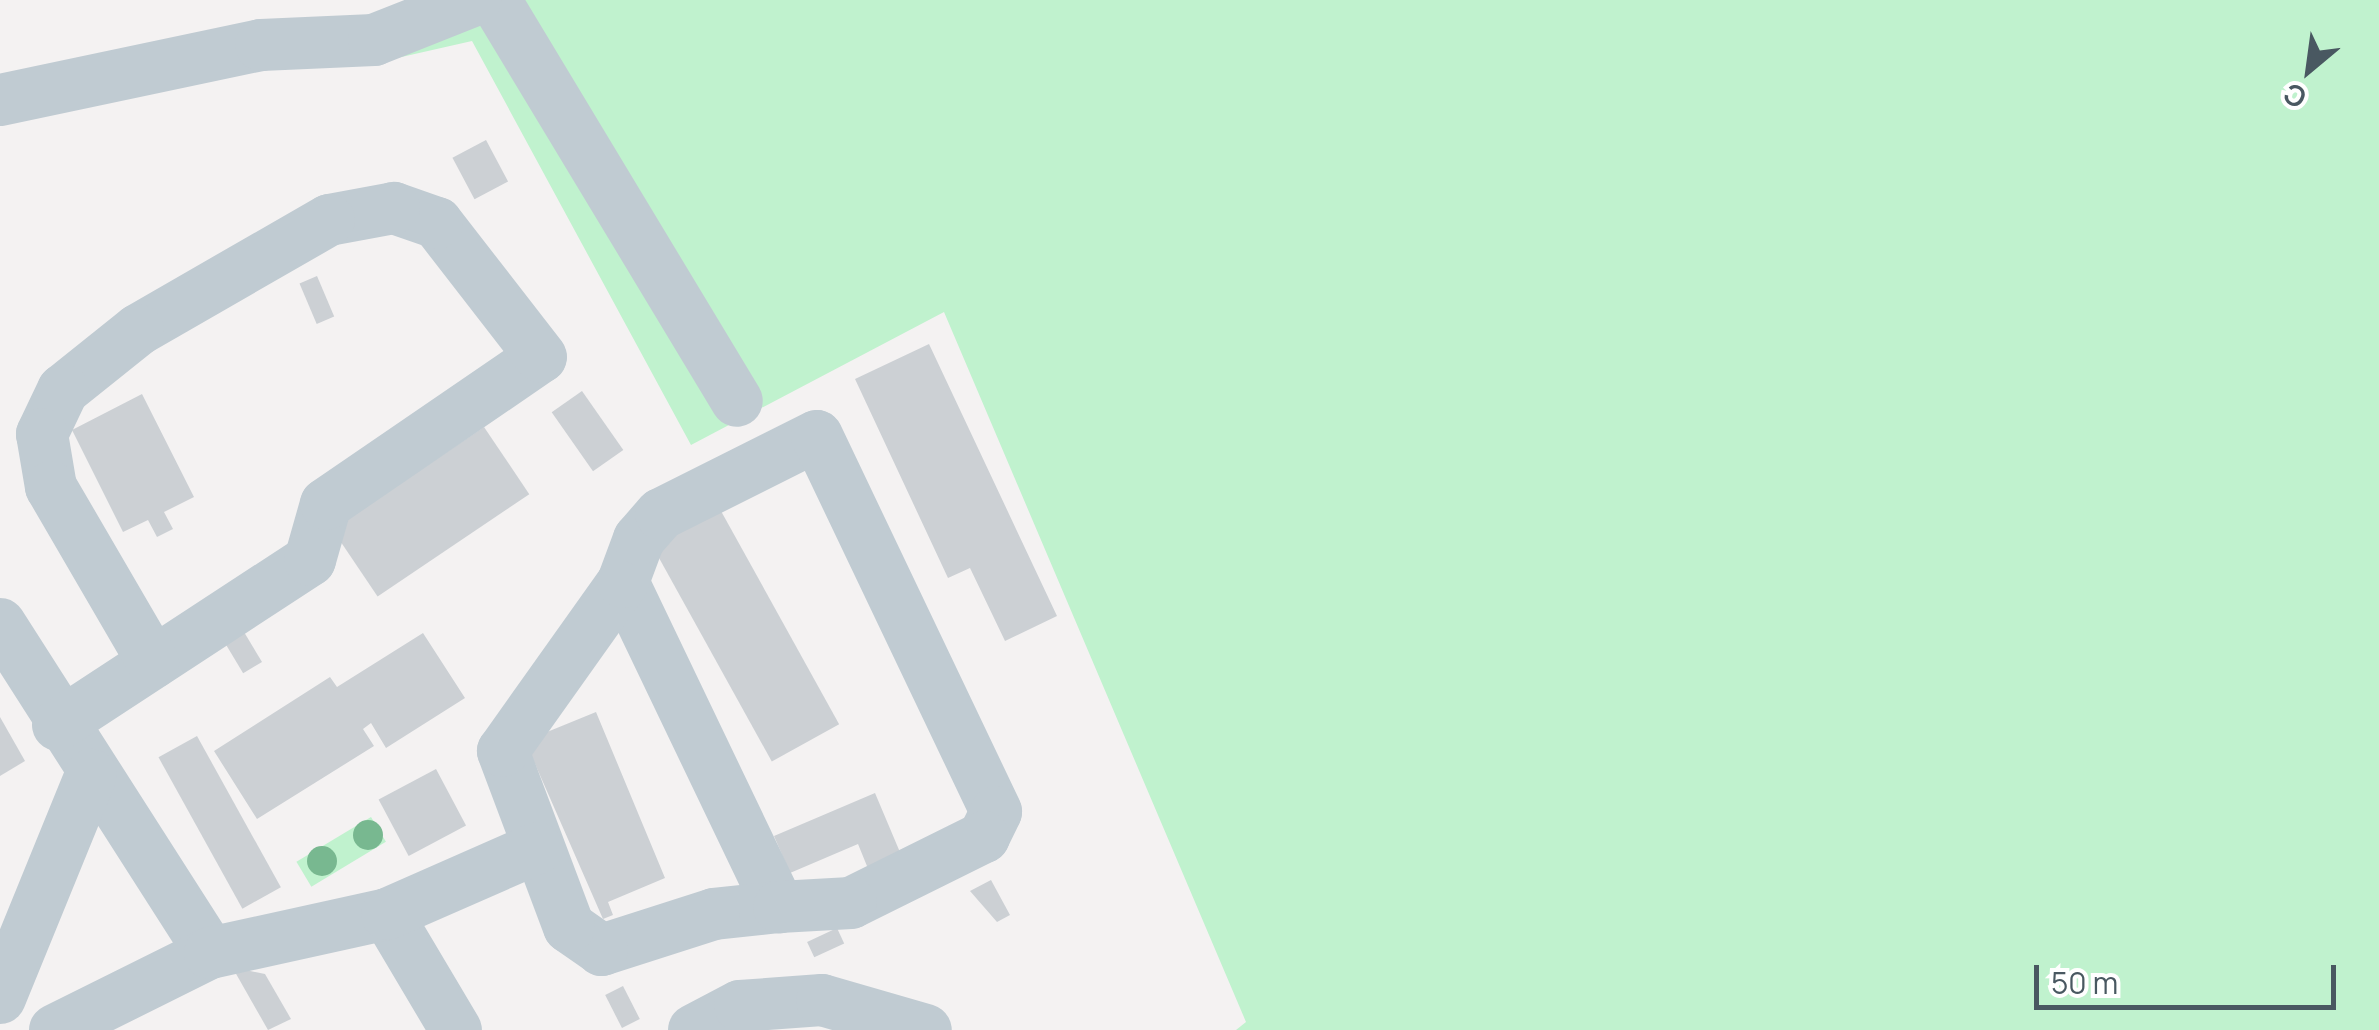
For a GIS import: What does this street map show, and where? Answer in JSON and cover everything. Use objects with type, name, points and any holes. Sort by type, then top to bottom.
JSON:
[{"type":"lane","points":[[0,100],[261,45],[374,40],[475,0]]},
{"type":"lane","points":[[495,0],[737,401]]},
{"type":"lane","points":[[58,725],[310,560],[326,504],[541,356],[436,224],[394,208],[330,220],[138,330],[63,390],[42,434],[51,487],[154,662]]},
{"type":"lane","points":[[816,436],[996,812],[984,837],[852,903],[714,914],[602,950],[569,927],[537,848],[503,765],[506,740],[623,582],[639,538],[661,514],[816,436]]},
{"type":"lane","points":[[623,582],[779,907]]},
{"type":"lane","points":[[0,624],[58,725],[210,953]]},
{"type":"lane","points":[[0,998],[92,775]]},
{"type":"lane","points":[[55,1030],[210,953],[387,914],[537,848]]},
{"type":"lane","points":[[387,914],[456,1030]]},
{"type":"lane","points":[[694,1030],[740,1006],[822,1000],[926,1030]]},
{"type":"green space","points":[[511,0],[2379,0],[2379,1030],[1236,1030],[1246,1022],[944,312],[691,445],[472,41],[397,58]]},
{"type":"green space","points":[[371,817],[386,842],[311,887],[296,862]]},
{"type":"building","points":[[486,140],[508,181],[475,199],[452,158]]},
{"type":"building","points":[[317,276],[334,317],[317,324],[300,283]]},
{"type":"building","points":[[929,344],[1057,616],[1005,641],[970,568],[948,578],[855,379]]},
{"type":"building","points":[[582,391],[623,450],[593,471],[552,412]]},
{"type":"building","points":[[142,394],[194,497],[164,512],[173,529],[157,537],[148,520],[123,532],[72,430]]},
{"type":"building","points":[[484,427],[529,494],[378,596],[332,529]]},
{"type":"building","points":[[716,502],[839,724],[772,761],[649,539]]},
{"type":"building","points":[[244,632],[262,662],[243,673],[225,643]]},
{"type":"building","points":[[423,633],[465,698],[386,748],[371,723],[363,729],[374,746],[257,819],[214,751],[330,677],[337,687]]},
{"type":"building","points":[[596,712],[665,878],[608,902],[613,915],[603,919],[525,741]]},
{"type":"building","points":[[0,717],[25,761],[0,776]]},
{"type":"building","points":[[197,736],[281,887],[242,909],[159,757]]},
{"type":"building","points":[[436,769],[466,826],[409,856],[379,800]]},
{"type":"building","points":[[875,793],[902,857],[869,871],[858,844],[790,873],[774,836]]},
{"type":"building","points":[[991,880],[1010,915],[997,922],[970,891]]},
{"type":"building","points":[[837,928],[844,943],[814,957],[807,942]]},
{"type":"building","points":[[241,969],[265,974],[291,1019],[268,1030],[235,972]]},
{"type":"building","points":[[623,986],[640,1019],[622,1028],[605,995]]}]
